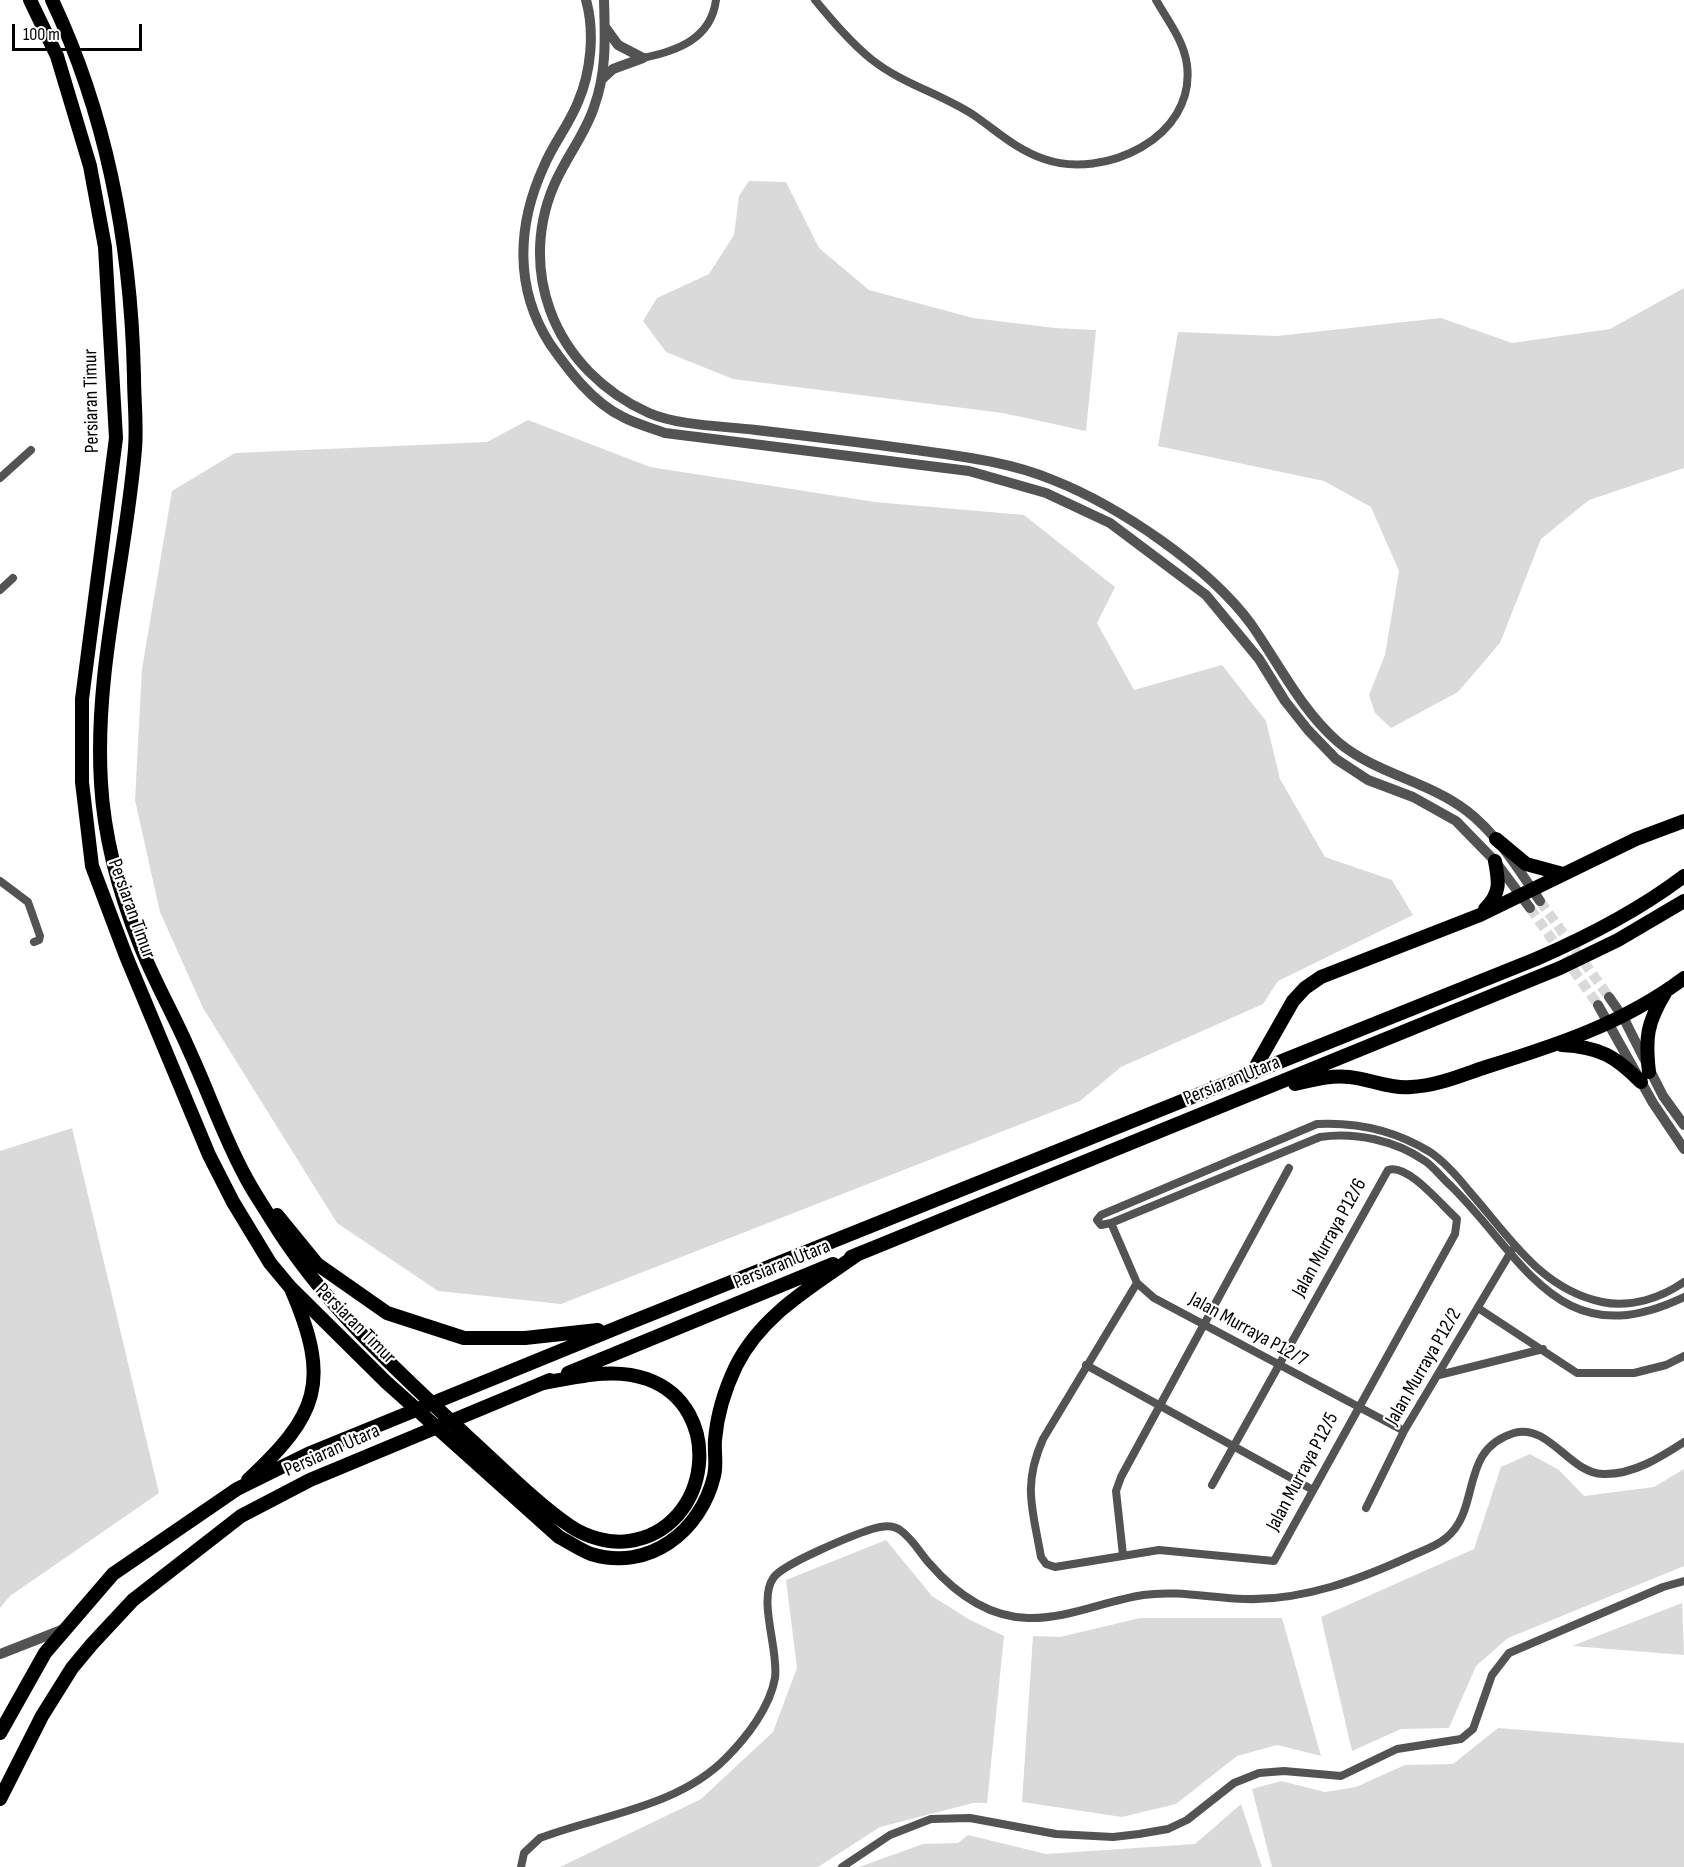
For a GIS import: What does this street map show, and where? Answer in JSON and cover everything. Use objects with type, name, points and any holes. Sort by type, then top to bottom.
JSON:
[{"type":"main road","name":"Persiaran Timur","points":[[30,0],[57,56],[90,166],[105,247],[116,438],[82,699],[82,782],[92,866],[135,978],[209,1155],[232,1202],[270,1263],[290,1287],[386,1382],[559,1537],[591,1554],[636,1557],[670,1543],[687,1529],[701,1510],[710,1493],[715,1473],[718,1419],[736,1366],[751,1341],[786,1304],[858,1254]]},
{"type":"main road","name":"Persiaran Timur","points":[[52,0],[73,43],[108,155],[125,242],[133,342],[135,446],[102,694],[101,784],[112,858],[140,946],[183,1034],[243,1173],[294,1257],[347,1320],[402,1376],[572,1529],[601,1540],[625,1542],[664,1528],[679,1516],[696,1483],[699,1466],[696,1433],[680,1403],[666,1389],[649,1379],[608,1373],[544,1383]]},
{"type":"main road","points":[[1252,1073],[1293,1001],[1305,988],[1321,977],[1531,896],[1563,874],[1636,838],[1684,821]]},
{"type":"main road","points":[[1496,839],[1526,864],[1563,874]]},
{"type":"main road","points":[[1480,915],[1496,898],[1498,890],[1495,861]]},
{"type":"main road","name":"Persiaran Utara","points":[[0,1733],[45,1653],[64,1628],[113,1574],[237,1489],[308,1454],[1591,935],[1646,903],[1684,876]]},
{"type":"main road","name":"Persiaran Utara","points":[[0,1799],[42,1716],[72,1668],[92,1644],[133,1600],[241,1516],[310,1480],[1560,968],[1618,940],[1684,901]]},
{"type":"main road","points":[[1266,1089],[1327,1077],[1349,1077],[1400,1087],[1426,1086],[1558,1045],[1617,1020],[1666,992],[1684,978]]},
{"type":"main road","points":[[1645,1077],[1645,1042],[1651,1016],[1666,992]]},
{"type":"main road","points":[[1558,1045],[1583,1046],[1603,1051],[1645,1077]]},
{"type":"main road","points":[[243,1173],[317,1264],[387,1313],[464,1338],[537,1337],[624,1325]]},
{"type":"main road","points":[[237,1489],[280,1449],[297,1428],[314,1384],[311,1344],[290,1287]]},
{"type":"street","points":[[604,0],[602,79],[594,108],[547,202],[539,260],[540,276],[560,333],[597,380],[626,401],[653,415],[706,425],[975,458],[1016,467],[1082,492],[1116,511],[1215,585],[1247,620],[1315,720],[1341,744],[1372,765],[1418,783],[1467,811],[1496,839],[1531,896],[1530,908]]},
{"type":"street","points":[[602,79],[613,69],[677,48],[699,36],[712,16],[716,0]]},
{"type":"street","points":[[814,0],[871,59],[885,68],[974,116],[1027,152],[1046,160],[1078,165],[1119,158],[1137,150],[1169,125],[1179,111],[1184,97],[1186,60],[1179,40],[1156,0]]},
{"type":"street","points":[[587,5],[591,44],[585,81],[579,102],[544,166],[530,203],[522,239],[522,260],[524,279],[536,318],[567,368],[594,397],[622,417],[666,433],[969,471],[1046,493],[1110,523],[1206,595],[1259,659],[1285,701],[1336,759],[1368,780],[1413,797],[1456,821],[1531,896]]},
{"type":"street","points":[[605,26],[618,45],[643,58]]},
{"type":"street","points":[[0,478],[31,450]]},
{"type":"street","points":[[0,590],[13,578]]},
{"type":"street","points":[[0,881],[28,902],[40,936],[39,940],[34,942]]},
{"type":"street","points":[[1609,997],[1617,1020],[1645,1077],[1684,1149]]},
{"type":"street","points":[[1599,1005],[1617,1020]]},
{"type":"street","points":[[1645,1077],[1684,1125]]},
{"type":"street","name":"Jalan Murraya P12/7","points":[[1404,1431],[1154,1298],[1137,1283],[1111,1223],[1101,1225],[1098,1217],[1317,1124],[1339,1123],[1391,1134],[1431,1153],[1450,1169],[1516,1246]]},
{"type":"street","points":[[1111,1223],[1320,1137],[1352,1136],[1400,1147],[1425,1161],[1458,1193],[1525,1273],[1553,1296],[1577,1309],[1608,1315],[1625,1314],[1649,1311],[1684,1297]]},
{"type":"street","points":[[1137,1283],[1086,1365],[1032,1463],[1029,1490],[1041,1557],[1046,1564],[1055,1567],[1123,1555],[1116,1491],[1159,1405],[1206,1324],[1289,1168]]},
{"type":"street","name":"Jalan Murraya P12/6","points":[[1278,1366],[1382,1178],[1388,1170],[1400,1170],[1430,1191],[1457,1220],[1458,1225],[1357,1406]]},
{"type":"street","points":[[1516,1246],[1556,1285],[1582,1298],[1611,1304],[1629,1304],[1671,1291],[1684,1282]]},
{"type":"street","name":"Jalan Murraya P12/2","points":[[1366,1508],[1404,1431],[1509,1253],[1516,1246]]},
{"type":"street","points":[[1478,1308],[1578,1373],[1590,1375],[1650,1370],[1684,1356]]},
{"type":"street","points":[[1439,1375],[1543,1349]]},
{"type":"street","points":[[1086,1365],[1313,1490]]},
{"type":"street","points":[[1212,1485],[1278,1366]]},
{"type":"street","name":"Jalan Murraya P12/5","points":[[1123,1555],[1159,1550],[1274,1561],[1357,1406]]},
{"type":"street","points":[[520,1867],[524,1853],[540,1838],[666,1797],[689,1785],[726,1758],[757,1719],[770,1698],[775,1678],[776,1655],[767,1604],[772,1580],[786,1568],[872,1529],[892,1526],[901,1530],[933,1568],[968,1599],[986,1610],[1006,1615],[1029,1618],[1064,1615],[1140,1596],[1168,1593],[1247,1599],[1296,1596],[1388,1567],[1443,1541],[1462,1517],[1473,1474],[1481,1457],[1485,1451],[1506,1436],[1519,1431],[1534,1434],[1554,1446],[1579,1468],[1603,1474],[1654,1461],[1684,1442]]},
{"type":"street","points":[[842,1867],[890,1836],[931,1819],[970,1818],[1056,1834],[1113,1837],[1138,1834],[1168,1829],[1187,1820],[1234,1783],[1259,1773],[1284,1771],[1341,1776],[1397,1749],[1461,1739],[1473,1729],[1492,1676],[1509,1653],[1663,1587],[1684,1581]]},
{"type":"street","points":[[0,1654],[64,1628]]},
{"type":"shaded area","points":[[749,181],[786,182],[819,248],[869,290],[973,318],[1055,328],[1096,330],[1086,431],[1003,413],[733,379],[666,352],[643,321],[657,298],[709,274],[734,235],[739,196]]},
{"type":"shaded area","points":[[1684,288],[1684,468],[1589,500],[1541,539],[1500,643],[1458,692],[1391,728],[1375,713],[1369,695],[1385,655],[1399,571],[1371,507],[1324,481],[1158,446],[1178,332],[1277,336],[1441,318],[1512,343],[1610,329]]},
{"type":"shaded area","points":[[528,420],[650,467],[875,502],[1024,515],[1115,587],[1097,623],[1134,690],[1222,665],[1266,721],[1280,779],[1325,857],[1392,880],[1413,915],[1278,981],[1263,1004],[1121,1067],[1080,1101],[561,1304],[438,1291],[337,1223],[203,1008],[160,912],[135,800],[142,669],[172,491],[235,453],[487,442]]},
{"type":"shaded area","points":[[72,1128],[159,1493],[10,1596],[0,1608],[0,1151]]},
{"type":"shaded area","points":[[1530,1454],[1559,1470],[1584,1496],[1654,1487],[1684,1469],[1684,1566],[1508,1638],[1476,1666],[1449,1728],[1401,1729],[1352,1751],[1321,1617],[1474,1549],[1501,1467]]},
{"type":"shaded area","points":[[886,1540],[932,1596],[970,1620],[1004,1636],[987,1803],[973,1803],[880,1827],[818,1867],[560,1867],[701,1799],[773,1732],[797,1668],[786,1580]]},
{"type":"shaded area","points":[[1682,1603],[1684,1655],[1572,1646]]},
{"type":"shaded area","points":[[1140,1618],[1282,1618],[1321,1756],[1277,1745],[1237,1756],[1176,1804],[1122,1817],[1022,1802],[1033,1636],[1060,1637]]},
{"type":"shaded area","points":[[1498,1728],[1684,1743],[1684,1867],[1272,1867],[1252,1789],[1281,1781],[1325,1792],[1356,1787],[1405,1765],[1453,1764]]},
{"type":"shaded area","points":[[1241,1804],[1262,1867],[859,1867],[923,1844],[958,1843],[968,1835],[1046,1854],[1195,1844]]},
{"type":"tunnel","points":[[1540,901],[1609,997]]},
{"type":"tunnel","points":[[1530,908],[1598,1005]]}]
